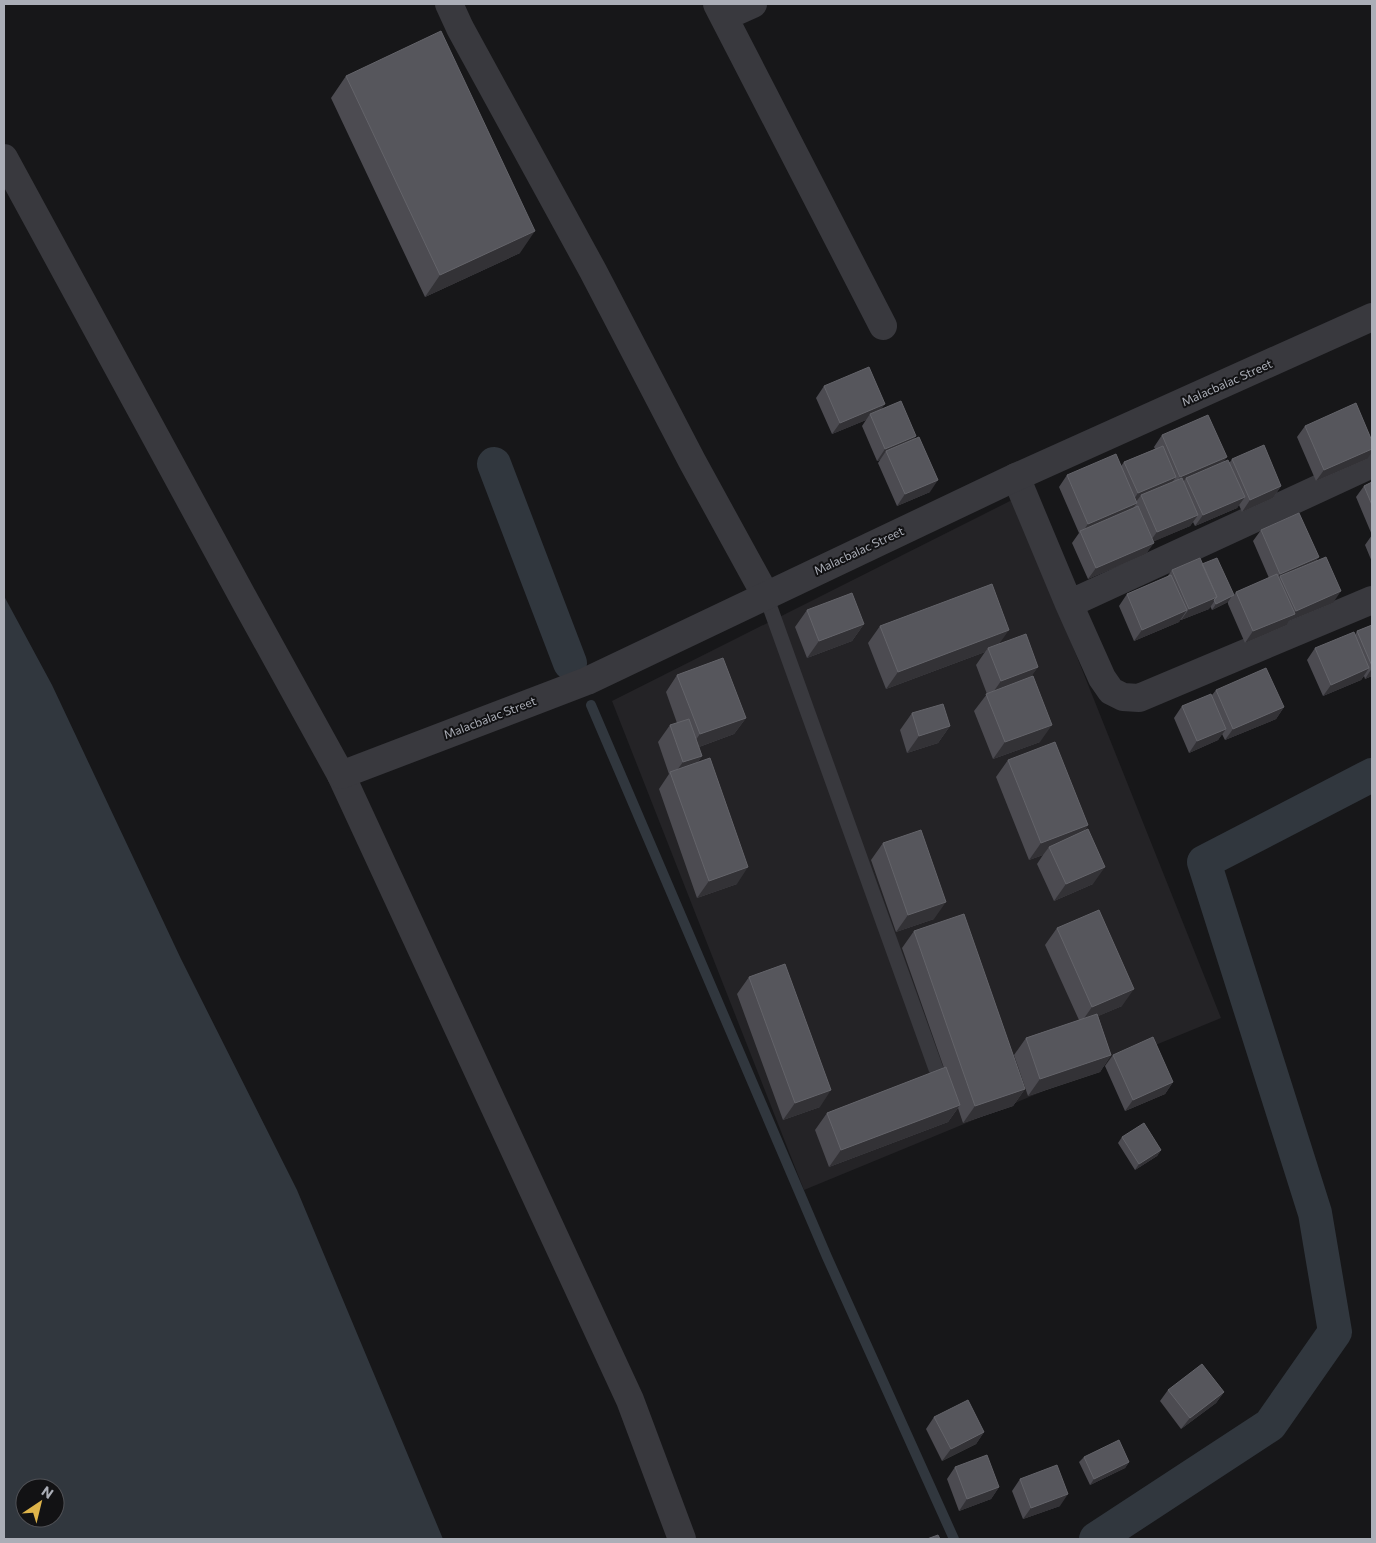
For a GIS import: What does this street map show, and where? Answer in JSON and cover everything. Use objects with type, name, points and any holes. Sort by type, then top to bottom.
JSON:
[{"type":"street","points":[[449,4],[460,28],[593,271],[692,461],[766,596]]},
{"type":"street","points":[[752,4],[721,11],[883,326]]},
{"type":"street","points":[[4,158],[341,775],[630,1400],[682,1539]]},
{"type":"street","name":"Malacbalac Street","points":[[341,775],[587,682],[1016,477],[1372,318]]},
{"type":"street","points":[[1069,604],[1372,464]]},
{"type":"street","points":[[1016,477],[1102,678],[1111,691],[1123,697],[1139,698],[1274,643],[1372,600]]},
{"type":"lane","points":[[766,596],[936,1069]]},
{"type":"shaded area","points":[[1014,499],[1221,1018],[804,1190],[612,701]]},
{"type":"shaded area","points":[[4,596],[52,685],[181,959],[297,1190],[443,1539],[4,1539]]},
{"type":"building","points":[[441,31],[535,231],[440,275],[346,76]]},
{"type":"building","points":[[869,367],[885,404],[840,423],[824,386]]},
{"type":"building","points":[[901,401],[916,436],[885,449],[870,414]]},
{"type":"building","points":[[1356,403],[1372,441],[1372,449],[1324,470],[1305,426]]},
{"type":"building","points":[[1208,415],[1227,457],[1180,477],[1162,435]]},
{"type":"building","points":[[919,437],[938,480],[905,494],[886,451]]},
{"type":"building","points":[[1264,445],[1281,486],[1250,500],[1232,459]]},
{"type":"building","points":[[1163,446],[1176,477],[1138,493],[1124,462]]},
{"type":"building","points":[[1116,454],[1137,503],[1088,524],[1067,475]]},
{"type":"building","points":[[1228,460],[1245,497],[1203,515],[1186,478]]},
{"type":"building","points":[[1182,478],[1198,515],[1157,532],[1141,495]]},
{"type":"building","points":[[1372,482],[1372,505],[1364,486]]},
{"type":"building","points":[[1138,506],[1154,543],[1096,568],[1080,531]]},
{"type":"building","points":[[1299,513],[1319,557],[1280,574],[1261,530]]},
{"type":"building","points":[[1326,557],[1341,591],[1296,611],[1280,576]]},
{"type":"building","points":[[1200,558],[1217,597],[1189,609],[1172,570]]},
{"type":"building","points":[[1217,558],[1234,595],[1216,604],[1214,600],[1217,597],[1202,564]]},
{"type":"building","points":[[1277,574],[1295,614],[1253,631],[1236,592]]},
{"type":"building","points":[[1171,575],[1187,610],[1142,630],[1127,594]]},
{"type":"building","points":[[992,584],[1009,630],[898,672],[880,626]]},
{"type":"building","points":[[852,593],[864,624],[819,641],[807,610]]},
{"type":"building","points":[[1372,625],[1372,666],[1357,631]]},
{"type":"building","points":[[1354,632],[1369,668],[1331,685],[1315,648]]},
{"type":"building","points":[[1026,634],[1038,667],[1001,681],[988,648]]},
{"type":"building","points":[[723,658],[746,718],[700,734],[677,675]]},
{"type":"building","points":[[1266,668],[1284,707],[1233,729],[1216,690]]},
{"type":"building","points":[[1033,676],[1052,725],[1005,742],[986,694]]},
{"type":"building","points":[[1211,694],[1226,729],[1197,741],[1182,706]]},
{"type":"building","points":[[943,704],[950,726],[919,736],[912,713]]},
{"type":"building","points":[[689,719],[702,756],[683,762],[670,725]]},
{"type":"building","points":[[1055,742],[1088,825],[1041,843],[1008,760]]},
{"type":"building","points":[[710,758],[748,867],[709,881],[670,772]]},
{"type":"building","points":[[1088,829],[1105,867],[1066,884],[1049,847]]},
{"type":"building","points":[[921,830],[946,902],[908,915],[883,843]]},
{"type":"building","points":[[1099,910],[1134,989],[1092,1007],[1057,928]]},
{"type":"building","points":[[964,914],[1025,1089],[975,1106],[914,931]]},
{"type":"building","points":[[785,964],[831,1090],[795,1103],[749,977]]},
{"type":"building","points":[[1097,1014],[1111,1055],[1040,1079],[1026,1038]]},
{"type":"building","points":[[1153,1037],[1173,1082],[1133,1100],[1113,1055]]},
{"type":"building","points":[[946,1067],[960,1105],[841,1150],[827,1113]]},
{"type":"building","points":[[1144,1123],[1161,1150],[1139,1164],[1122,1137]]},
{"type":"building","points":[[1202,1364],[1224,1392],[1190,1418],[1168,1390]]},
{"type":"building","points":[[968,1400],[984,1432],[951,1449],[934,1417]]},
{"type":"building","points":[[1119,1440],[1129,1462],[1094,1479],[1084,1457]]},
{"type":"building","points":[[987,1455],[999,1487],[967,1499],[955,1467]]},
{"type":"building","points":[[1057,1465],[1068,1494],[1031,1508],[1020,1479]]},
{"type":"building","points":[[938,1535],[940,1539],[927,1539]]},
{"type":"waterway","points":[[494,464],[570,663]]},
{"type":"waterway","points":[[591,705],[827,1257],[954,1539]]},
{"type":"waterway","points":[[1096,1539],[1270,1425],[1335,1332],[1315,1213],[1204,862],[1372,775]]}]
